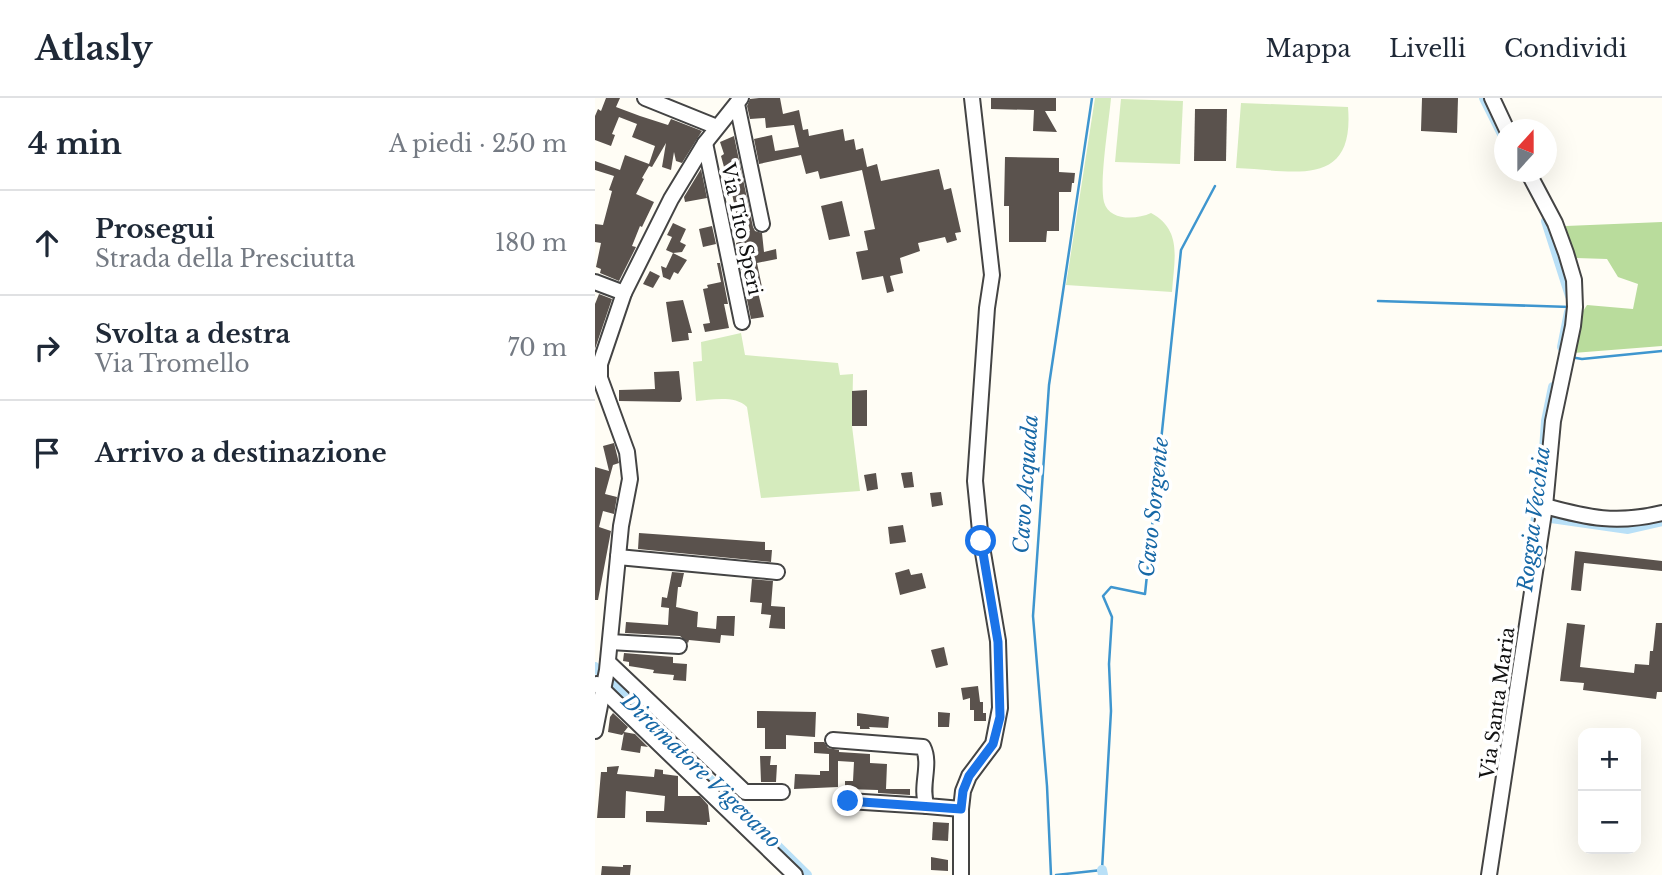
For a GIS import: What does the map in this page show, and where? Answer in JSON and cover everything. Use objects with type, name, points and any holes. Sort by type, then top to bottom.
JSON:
[{"type":"street","points":[[645,98],[717,127]]},
{"type":"street","points":[[961,875],[963,791],[969,776],[993,744],[1000,708],[998,642],[981,541],[975,481],[987,308],[992,275],[972,98]]},
{"type":"street","points":[[1492,98],[1502,119]]},
{"type":"street","points":[[595,393],[598,368],[624,293],[671,199],[705,143],[739,101]]},
{"type":"street","points":[[739,101],[762,224]]},
{"type":"street","name":"Via Tito Speri","points":[[705,143],[741,322]]},
{"type":"street","name":"Via Santa Maria","points":[[1489,875],[1544,513],[1553,421],[1575,307],[1574,280],[1555,223],[1533,182]]},
{"type":"street","points":[[595,282],[624,293]]},
{"type":"street","points":[[595,731],[610,642],[618,557],[630,479],[619,427],[598,368]]},
{"type":"street","points":[[1544,513],[1628,520],[1662,513]]},
{"type":"street","points":[[618,557],[777,572]]},
{"type":"street","points":[[610,642],[679,646]]},
{"type":"street","points":[[603,677],[745,792],[782,792]]},
{"type":"street","points":[[603,677],[795,875]]},
{"type":"street","points":[[832,740],[923,747],[927,755],[923,797],[927,806]]},
{"type":"street","points":[[848,801],[961,809]]},
{"type":"green space","points":[[1095,98],[1111,98],[1103,167],[1104,202],[1111,213],[1117,216],[1131,218],[1151,213],[1168,228],[1175,257],[1172,292],[1066,285]]},
{"type":"green space","points":[[1121,99],[1183,101],[1180,164],[1115,162]]},
{"type":"green space","points":[[1241,103],[1348,107],[1348,134],[1341,152],[1331,163],[1316,169],[1279,171],[1236,168]]},
{"type":"green space","points":[[1662,222],[1662,346],[1573,353],[1580,316],[1587,305],[1633,309],[1638,284],[1618,277],[1607,259],[1576,258],[1563,234],[1563,228]]},
{"type":"green space","points":[[741,333],[745,355],[838,363],[840,375],[853,374],[852,426],[860,491],[761,498],[747,407],[730,400],[696,401],[693,362],[702,361],[701,342]]},
{"type":"building","points":[[606,98],[620,98],[616,107],[640,116],[668,125],[671,119],[702,131],[682,163],[676,161],[674,152],[671,170],[662,167],[666,143],[642,178],[644,179],[636,194],[654,202],[642,227],[640,226],[632,246],[636,247],[619,281],[600,273],[601,269],[596,267],[601,243],[595,242],[595,224],[603,225],[614,176],[595,170],[595,161],[620,170],[625,155],[649,164],[655,146],[632,137],[637,124],[619,117],[612,134],[615,135],[611,146],[595,140],[595,116],[598,109],[601,111]]},
{"type":"building","points":[[780,98],[783,114],[799,110],[803,130],[808,129],[809,136],[843,129],[845,141],[854,139],[856,150],[863,148],[867,167],[877,164],[881,181],[939,169],[944,190],[951,188],[961,232],[955,233],[957,240],[947,243],[945,237],[918,243],[920,251],[900,258],[903,273],[890,276],[894,291],[887,293],[883,276],[862,280],[856,252],[868,250],[864,231],[875,229],[862,170],[820,179],[818,171],[806,174],[801,155],[759,164],[754,139],[772,135],[775,151],[799,147],[794,125],[766,128],[765,118],[750,119],[747,106],[750,99]]},
{"type":"building","points":[[991,98],[1056,98],[1056,111],[1045,111],[1057,132],[1033,131],[1034,110],[991,109]]},
{"type":"building","points":[[1422,98],[1458,98],[1457,133],[1421,131]]},
{"type":"building","points":[[1195,109],[1227,109],[1226,161],[1194,161]]},
{"type":"building","points":[[734,136],[753,227],[755,231],[762,233],[764,252],[776,249],[777,259],[757,263],[762,287],[757,288],[764,317],[751,319],[744,285],[748,284],[745,269],[741,270],[736,243],[743,241],[741,233],[750,231],[746,214],[737,217],[726,166],[724,167],[721,156],[724,154],[720,142]]},
{"type":"building","points":[[1005,157],[1059,158],[1059,172],[1075,173],[1071,192],[1059,192],[1059,231],[1047,231],[1046,242],[1009,242],[1009,206],[1004,206]]},
{"type":"building","points":[[701,169],[707,198],[685,202],[684,197]]},
{"type":"building","points":[[842,201],[850,236],[829,240],[821,206]]},
{"type":"building","points":[[673,223],[686,229],[680,242],[686,245],[682,252],[673,253],[666,250],[672,237],[667,235]]},
{"type":"building","points":[[712,226],[716,244],[703,247],[699,229]]},
{"type":"building","points":[[673,253],[687,260],[678,274],[674,272],[670,280],[663,277],[661,266],[666,268]]},
{"type":"building","points":[[717,263],[720,263],[728,304],[724,304],[729,328],[705,332],[703,324],[710,323],[703,289],[708,288],[707,285],[721,282]]},
{"type":"building","points":[[650,271],[660,276],[653,288],[643,284]]},
{"type":"building","points":[[599,294],[612,299],[595,349],[595,304]]},
{"type":"building","points":[[683,300],[692,333],[688,333],[689,340],[672,342],[666,302]]},
{"type":"building","points":[[679,371],[680,402],[619,401],[619,390],[655,389],[654,372]]},
{"type":"building","points":[[867,390],[867,426],[852,426],[852,391]]},
{"type":"building","points":[[614,443],[619,463],[613,465],[605,494],[617,497],[614,514],[603,511],[599,527],[611,531],[598,600],[595,600],[595,467],[609,471],[603,446]]},
{"type":"building","points":[[912,472],[914,487],[904,488],[901,473]]},
{"type":"building","points":[[876,473],[878,489],[867,491],[864,475]]},
{"type":"building","points":[[941,492],[943,505],[932,507],[930,493]]},
{"type":"building","points":[[903,525],[906,542],[890,544],[888,527]]},
{"type":"building","points":[[639,533],[765,542],[765,550],[772,550],[771,562],[638,549]]},
{"type":"building","points":[[1575,551],[1662,561],[1662,571],[1584,563],[1581,591],[1571,590]]},
{"type":"building","points":[[909,569],[911,575],[922,573],[926,588],[900,595],[895,573]]},
{"type":"building","points":[[672,572],[684,573],[681,587],[678,587],[676,607],[698,612],[697,627],[716,629],[717,616],[735,616],[734,636],[721,635],[720,643],[689,640],[688,643],[680,636],[625,633],[626,622],[668,625],[669,608],[661,607],[662,597],[667,598]]},
{"type":"building","points":[[752,579],[773,581],[771,606],[785,607],[785,629],[769,628],[771,615],[761,614],[762,603],[750,602]]},
{"type":"building","points":[[1567,623],[1585,625],[1580,667],[1634,673],[1635,664],[1649,665],[1656,623],[1662,623],[1662,692],[1657,692],[1656,699],[1583,690],[1584,683],[1560,681]]},
{"type":"building","points":[[944,647],[948,665],[936,668],[931,650]]},
{"type":"building","points":[[624,653],[673,657],[673,663],[687,664],[686,681],[673,680],[674,675],[653,673],[654,670],[629,666],[629,662],[623,661]]},
{"type":"building","points":[[978,686],[986,721],[974,721],[970,698],[963,700],[961,688]]},
{"type":"building","points":[[757,711],[816,712],[815,737],[786,735],[786,749],[765,749],[765,728],[757,728]]},
{"type":"building","points":[[938,712],[950,713],[949,727],[938,727]]},
{"type":"building","points":[[613,713],[628,727],[624,732],[635,734],[648,747],[641,746],[640,753],[621,750],[624,733],[622,735],[608,732]]},
{"type":"building","points":[[857,713],[889,717],[888,728],[860,729],[860,726],[857,726]]},
{"type":"building","points":[[814,742],[824,742],[828,748],[839,752],[870,754],[870,763],[887,764],[886,789],[910,789],[910,795],[845,789],[845,781],[853,781],[854,762],[838,761],[838,787],[794,789],[795,774],[820,775],[820,771],[829,771],[829,754],[814,753]]},
{"type":"building","points":[[760,756],[771,756],[770,765],[777,765],[776,782],[761,782]]},
{"type":"building","points":[[619,766],[617,774],[654,777],[655,769],[663,770],[663,774],[678,776],[678,796],[700,796],[708,805],[710,822],[707,822],[707,825],[646,822],[646,811],[664,811],[665,796],[626,791],[625,818],[597,818],[601,772],[607,772],[607,767]]},
{"type":"building","points":[[933,822],[949,823],[948,841],[932,840]]},
{"type":"building","points":[[931,857],[948,860],[948,871],[931,870]]},
{"type":"building","points":[[631,865],[630,875],[601,875],[602,866]]},
{"type":"waterway","name":"Cavo Acquada","points":[[1051,875],[1047,786],[1033,616],[1049,385],[1092,98]]},
{"type":"waterway","name":"Roggia Vecchia","points":[[1484,98],[1494,119]]},
{"type":"waterway","name":"Cavo Sorgente","points":[[1056,875],[1102,870],[1111,711],[1109,664],[1112,617],[1103,596],[1111,587],[1145,594],[1181,250],[1215,186]]},
{"type":"waterway","name":"Roggia Vecchia","points":[[1546,221],[1570,296]]},
{"type":"waterway","points":[[1378,301],[1570,307]]},
{"type":"waterway","name":"Roggia Vecchia","points":[[1562,347],[1569,312]]},
{"type":"waterway","points":[[1570,357],[1582,359],[1662,351]]},
{"type":"waterway","name":"Roggia Vecchia","points":[[1544,450],[1546,421],[1553,387]]},
{"type":"waterway","name":"Roggia Vecchia","points":[[1531,551],[1540,491]]},
{"type":"waterway","points":[[1537,516],[1628,529],[1662,521]]},
{"type":"waterway","name":"Diramatore Vigevano","points":[[595,667],[807,875]]},
{"type":"waterway","name":"Cavo Sorgente","points":[[1102,870],[1103,875]]},
{"type":"route","points":[[848,801],[961,809],[963,791],[969,776],[993,744],[1000,717],[998,642],[981,541]]}]
